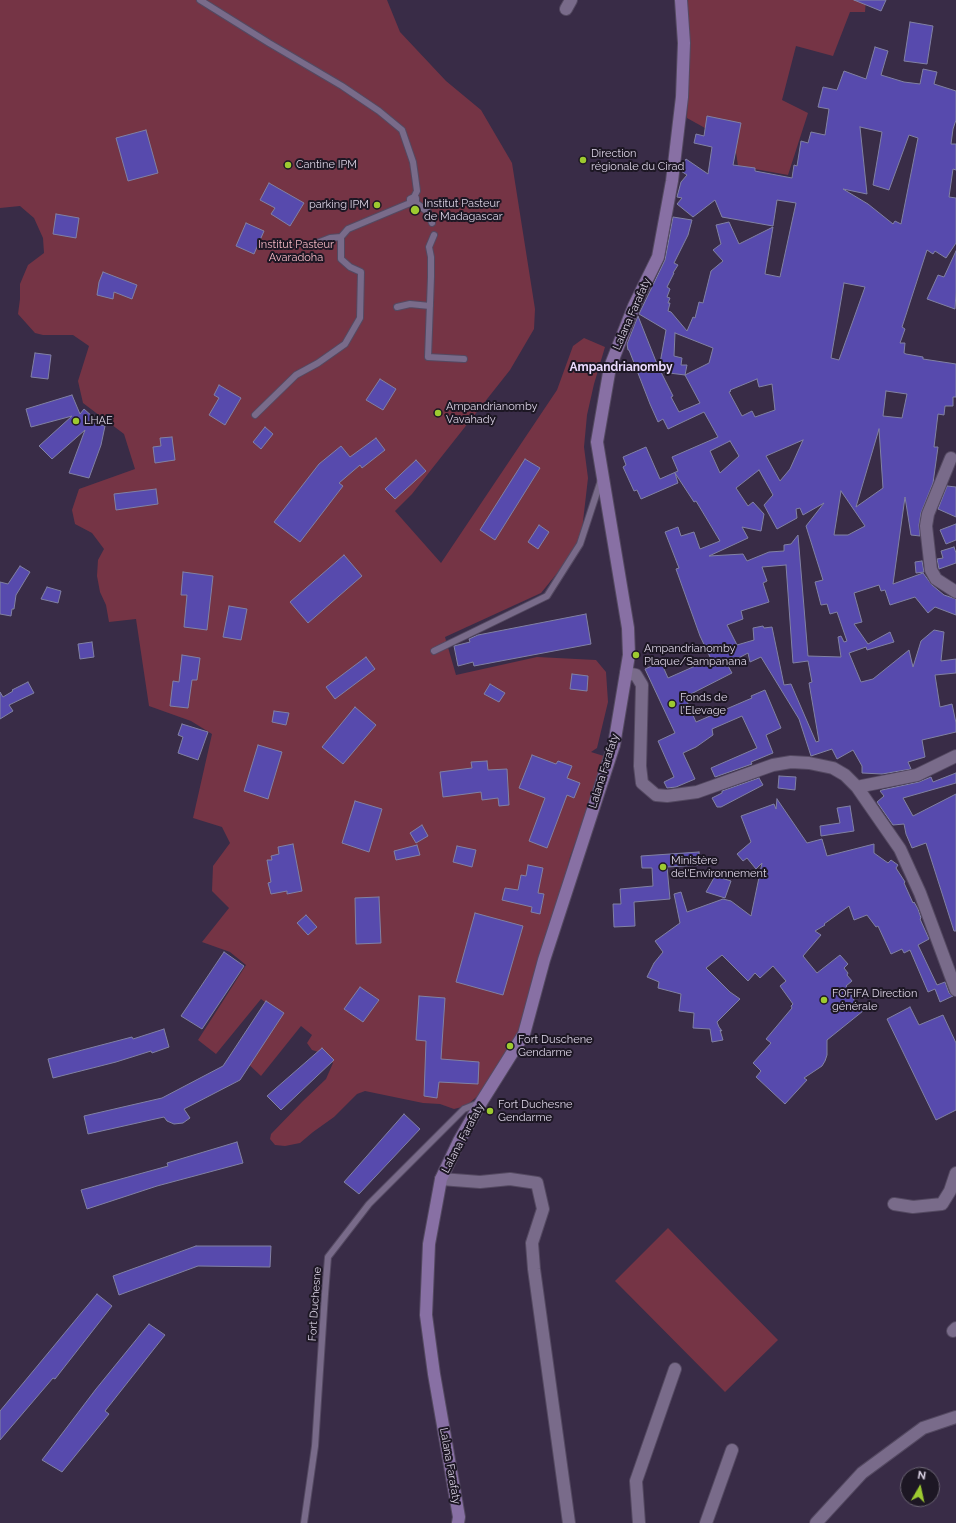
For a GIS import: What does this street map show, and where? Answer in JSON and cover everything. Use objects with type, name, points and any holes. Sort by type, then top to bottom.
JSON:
[{"type":"main road","name":"Lalana Farafaty","points":[[458,1523],[459,1517],[434,1374],[426,1315],[429,1244],[442,1179],[459,1141],[524,1034],[544,960],[614,745],[629,655],[628,628],[597,442],[610,367],[631,313],[658,256],[672,181],[682,98],[684,43],[681,0]]},
{"type":"street","points":[[951,458],[928,514],[926,526],[931,570],[936,579],[956,592]]},
{"type":"street","points":[[626,673],[636,675],[642,685],[640,766],[642,783],[656,795],[667,796],[697,792],[773,765],[792,762],[809,763],[834,768],[845,775],[857,787],[900,849],[920,893],[956,990]]},
{"type":"street","points":[[857,787],[917,775],[956,756]]},
{"type":"street","points":[[894,1204],[913,1207],[942,1204],[950,1191],[956,1173]]},
{"type":"street","points":[[442,1179],[480,1182],[510,1179],[537,1183],[543,1210],[532,1243],[533,1263],[569,1523]]},
{"type":"street","points":[[639,1523],[636,1482],[675,1369]]},
{"type":"street","points":[[816,1523],[862,1473],[923,1428],[956,1417]]},
{"type":"street","points":[[706,1523],[732,1450]]},
{"type":"lane","points":[[200,0],[342,86],[379,111],[402,130],[413,162],[417,191],[413,201],[348,229],[341,237],[341,259],[350,267],[361,272],[360,318],[345,344],[318,363],[296,374],[256,415]]},
{"type":"lane","points":[[413,201],[428,212],[432,223]]},
{"type":"lane","points":[[434,235],[429,247],[431,258],[428,357],[464,359]]},
{"type":"lane","points":[[312,245],[330,238],[341,237]]},
{"type":"lane","points":[[397,307],[410,304],[430,306]]},
{"type":"lane","points":[[434,651],[547,596],[580,544],[602,477]]},
{"type":"lane","name":"Fort Duchesne","points":[[304,1523],[315,1446],[328,1256],[369,1204],[464,1110],[482,1101]]},
{"type":"green space","name":"Institut Pasteur Avaradoha","points":[[0,0],[387,0],[400,32],[446,81],[481,110],[512,163],[535,309],[534,329],[510,370],[412,494],[395,511],[441,563],[557,390],[573,346],[584,338],[605,347],[587,415],[584,447],[588,478],[582,530],[577,545],[541,593],[445,637],[456,675],[537,657],[596,660],[606,672],[608,702],[597,748],[591,752],[607,757],[570,857],[526,1012],[517,1037],[481,1093],[466,1106],[454,1109],[440,1104],[423,1103],[365,1091],[357,1094],[334,1117],[300,1143],[285,1146],[275,1145],[270,1139],[271,1134],[326,1079],[333,1063],[322,1053],[312,1050],[307,1043],[312,1035],[301,1026],[261,1076],[244,1060],[278,1012],[261,999],[216,1054],[198,1040],[246,965],[230,952],[202,942],[229,908],[212,891],[213,866],[230,843],[222,827],[193,818],[212,734],[191,721],[149,706],[136,619],[109,622],[106,605],[100,592],[97,576],[98,560],[104,549],[92,533],[75,524],[72,510],[79,489],[135,469],[124,434],[83,403],[78,381],[89,346],[73,335],[43,335],[35,333],[18,314],[20,284],[28,265],[44,253],[43,238],[34,218],[20,206],[0,208]]},
{"type":"green space","points":[[686,0],[866,0],[865,12],[850,12],[833,56],[796,46],[782,100],[808,113],[788,175],[738,166],[734,138],[727,122],[705,128],[687,118],[688,85]]},
{"type":"green space","points":[[668,1228],[778,1340],[725,1392],[615,1281]]},
{"type":"building","points":[[854,0],[886,0],[881,11]]},
{"type":"building","points":[[910,22],[933,26],[927,64],[904,61]]},
{"type":"building","points":[[875,47],[888,51],[881,75],[904,82],[920,84],[923,69],[937,72],[934,84],[956,91],[956,120],[951,144],[956,144],[956,170],[953,169],[949,197],[956,198],[956,243],[946,258],[935,251],[933,254],[927,250],[902,327],[905,329],[900,343],[905,343],[904,353],[906,354],[923,357],[923,359],[956,364],[956,397],[953,397],[953,406],[945,406],[944,415],[938,414],[934,447],[938,447],[933,483],[921,513],[919,525],[920,536],[911,535],[905,497],[893,584],[923,573],[932,585],[944,595],[956,599],[956,615],[935,607],[928,613],[915,597],[890,605],[885,590],[881,591],[879,585],[854,593],[862,622],[854,624],[868,644],[890,632],[894,642],[867,650],[866,647],[849,653],[861,682],[873,679],[909,650],[913,667],[921,641],[934,630],[944,632],[941,661],[956,659],[956,673],[935,675],[940,707],[952,704],[956,723],[956,732],[922,740],[925,757],[908,762],[911,769],[882,774],[862,773],[862,766],[853,750],[837,759],[832,749],[811,756],[799,719],[761,657],[750,662],[748,653],[727,664],[732,673],[685,697],[696,722],[752,698],[751,696],[765,690],[781,728],[766,735],[773,753],[751,762],[752,764],[715,777],[711,768],[757,748],[742,716],[712,729],[713,735],[696,747],[683,753],[695,779],[676,787],[667,788],[664,782],[674,777],[658,741],[675,733],[645,669],[661,662],[668,678],[711,659],[700,636],[676,569],[679,568],[665,532],[678,527],[681,536],[694,532],[700,549],[720,541],[696,501],[694,502],[675,473],[678,483],[641,499],[637,490],[634,491],[623,467],[626,465],[623,457],[646,447],[660,479],[678,471],[672,457],[718,437],[704,412],[668,429],[663,419],[658,422],[628,350],[627,344],[638,316],[659,369],[666,330],[639,314],[665,260],[673,217],[692,220],[688,235],[674,263],[678,265],[667,287],[670,289],[667,297],[670,298],[668,303],[670,303],[668,311],[671,312],[687,331],[693,317],[695,318],[699,302],[703,303],[711,271],[723,261],[713,250],[721,244],[716,225],[729,222],[739,244],[773,227],[765,274],[780,277],[796,203],[777,200],[773,226],[722,217],[715,200],[693,217],[677,204],[682,198],[677,197],[681,182],[687,175],[681,171],[681,167],[686,159],[708,174],[712,147],[694,143],[696,134],[704,136],[707,116],[741,123],[733,165],[755,168],[755,171],[792,178],[794,165],[797,166],[801,141],[808,143],[811,132],[825,135],[829,109],[818,107],[823,87],[837,90],[844,71],[866,79]],"holes":[[[860,127],[882,132],[873,185],[889,190],[909,135],[918,138],[901,224],[895,221],[893,224],[868,204],[843,189],[867,194]],[[844,283],[865,287],[839,360],[831,358]],[[675,333],[713,348],[709,363],[685,375],[687,365],[681,365],[682,358],[674,356]],[[661,372],[685,375],[700,403],[679,412]],[[757,379],[759,387],[772,384],[775,410],[755,417],[752,411],[742,416],[729,392],[731,391],[730,390]],[[886,391],[907,394],[902,418],[883,416]],[[879,429],[883,488],[856,507]],[[803,440],[790,469],[780,481],[766,456]],[[730,441],[739,456],[720,473],[710,451]],[[759,470],[773,495],[764,505],[777,529],[797,518],[796,509],[800,508],[803,515],[824,503],[806,526],[823,580],[815,582],[821,605],[827,604],[830,614],[837,612],[847,641],[844,642],[841,636],[838,637],[841,657],[808,656],[798,535],[791,544],[784,545],[784,551],[769,552],[747,561],[743,554],[709,556],[748,538],[742,527],[761,531],[764,514],[753,502],[748,506],[736,488]],[[841,491],[865,526],[848,535],[834,535]],[[786,565],[793,663],[808,661],[812,682],[809,683],[819,741],[816,742],[791,684],[784,685],[772,627],[764,628],[763,626],[753,628],[754,640],[737,645],[727,625],[743,619],[741,611],[769,602],[763,583],[767,581],[762,567]]]},
{"type":"building","points":[[146,130],[158,173],[128,181],[116,138]]},
{"type":"building","points":[[269,183],[304,203],[290,226],[271,214],[275,208],[260,200]]},
{"type":"building","points":[[56,214],[79,218],[76,238],[53,234]]},
{"type":"building","points":[[246,223],[264,231],[254,254],[236,246]]},
{"type":"building","points":[[956,251],[955,309],[927,299],[938,275],[944,277]]},
{"type":"building","points":[[103,272],[137,285],[132,299],[114,292],[113,299],[97,295],[99,282]]},
{"type":"building","points":[[35,353],[51,355],[48,379],[31,377]]},
{"type":"building","points":[[380,379],[396,389],[383,410],[366,400]]},
{"type":"building","points":[[219,385],[241,398],[225,425],[209,415],[219,398],[214,395]]},
{"type":"building","points":[[72,395],[80,414],[84,409],[93,417],[89,422],[105,426],[101,445],[89,478],[69,473],[85,430],[52,459],[39,446],[72,416],[31,427],[26,409]]},
{"type":"building","points":[[265,427],[273,434],[261,449],[253,442]]},
{"type":"building","points":[[172,437],[175,460],[155,463],[153,447],[161,446],[160,438]]},
{"type":"building","points":[[376,438],[385,450],[362,468],[360,465],[339,483],[343,486],[300,542],[274,522],[319,464],[341,446],[350,457]]},
{"type":"building","points":[[525,459],[540,468],[495,540],[480,530]]},
{"type":"building","points":[[416,460],[426,471],[395,499],[385,489]]},
{"type":"building","points":[[947,486],[956,487],[956,517],[938,509]]},
{"type":"building","points":[[156,489],[158,504],[116,510],[114,494]]},
{"type":"building","points":[[956,524],[956,540],[946,544],[940,530]]},
{"type":"building","points":[[539,525],[549,532],[538,549],[528,542]]},
{"type":"building","points":[[954,547],[956,553],[956,563],[939,569],[937,559],[943,558],[941,551]]},
{"type":"building","points":[[344,555],[362,576],[308,623],[290,602]]},
{"type":"building","points":[[922,561],[924,572],[916,573],[915,562]]},
{"type":"building","points":[[20,566],[30,572],[16,595],[14,609],[12,609],[11,616],[0,614],[0,582],[8,584]]},
{"type":"building","points":[[183,572],[213,576],[207,630],[184,627],[187,595],[181,595]]},
{"type":"building","points":[[47,587],[61,591],[58,603],[41,599]]},
{"type":"building","points":[[229,606],[247,609],[241,640],[223,637]]},
{"type":"building","points":[[586,614],[591,644],[474,666],[473,662],[458,666],[454,646],[470,642],[469,639],[478,635]]},
{"type":"building","points":[[92,642],[94,657],[80,659],[78,644]]},
{"type":"building","points":[[182,655],[200,658],[197,680],[192,680],[188,708],[170,706],[173,681],[179,682]]},
{"type":"building","points":[[366,657],[375,669],[335,699],[326,687]]},
{"type":"building","points":[[572,674],[588,676],[587,691],[570,689]]},
{"type":"building","points":[[28,682],[34,693],[9,705],[13,711],[0,719],[0,692],[3,697],[13,691],[12,690]]},
{"type":"building","points":[[490,684],[505,693],[499,702],[484,694]]},
{"type":"building","points":[[355,707],[376,725],[343,764],[322,747]]},
{"type":"building","points":[[274,711],[289,713],[286,725],[272,722]]},
{"type":"building","points":[[182,724],[208,732],[198,760],[178,753],[183,737],[178,735]]},
{"type":"building","points":[[258,745],[282,752],[268,799],[244,791]]},
{"type":"building","points":[[532,755],[556,764],[558,761],[572,766],[567,778],[580,783],[574,798],[567,795],[547,848],[529,841],[545,798],[519,788]]},
{"type":"building","points":[[487,761],[488,770],[507,769],[509,805],[499,806],[498,798],[482,800],[481,792],[443,797],[440,772],[472,768],[471,762]]},
{"type":"building","points":[[956,773],[956,783],[903,798],[913,816],[956,794],[956,931],[954,931],[926,843],[912,848],[906,834],[904,824],[893,825],[877,802],[884,796],[880,791],[882,790],[919,782],[931,777],[933,782]]},
{"type":"building","points":[[779,776],[796,777],[795,790],[778,788]]},
{"type":"building","points":[[759,778],[763,785],[721,807],[717,807],[712,798],[722,793],[722,791]]},
{"type":"building","points":[[777,799],[807,843],[822,839],[827,856],[874,844],[874,853],[888,863],[891,860],[898,865],[896,868],[905,882],[904,883],[913,903],[914,902],[918,909],[920,919],[929,939],[918,945],[937,985],[945,982],[949,993],[953,996],[940,1002],[935,989],[928,992],[910,950],[904,953],[902,949],[891,954],[878,926],[876,927],[867,915],[854,920],[849,906],[815,931],[821,935],[803,956],[817,973],[840,955],[848,964],[844,968],[852,981],[846,986],[853,994],[851,996],[863,1011],[827,1040],[827,1055],[822,1066],[804,1078],[807,1080],[785,1104],[756,1077],[761,1071],[753,1063],[771,1043],[766,1039],[792,1008],[791,1006],[793,1004],[780,986],[786,981],[773,966],[760,978],[755,973],[748,981],[722,955],[706,968],[730,992],[740,999],[717,1022],[722,1031],[720,1030],[723,1040],[712,1042],[710,1029],[693,1028],[694,1013],[679,1011],[681,994],[658,988],[659,982],[647,977],[654,963],[663,952],[655,941],[680,923],[674,894],[681,892],[687,912],[723,899],[731,901],[751,916],[762,863],[756,869],[747,858],[743,861],[737,854],[751,842],[741,816],[774,804],[776,809]]},
{"type":"building","points":[[355,801],[382,809],[369,852],[342,843]]},
{"type":"building","points":[[850,806],[854,831],[821,836],[820,826],[840,823],[837,808]]},
{"type":"building","points":[[422,825],[428,836],[416,843],[410,833]]},
{"type":"building","points":[[293,844],[302,891],[287,894],[287,891],[271,894],[268,883],[271,882],[267,860],[272,860],[271,856],[279,854],[278,847]]},
{"type":"building","points":[[417,845],[420,855],[396,860],[394,851]]},
{"type":"building","points":[[457,846],[476,850],[472,867],[453,862]]},
{"type":"building","points":[[699,852],[700,865],[667,867],[670,899],[634,902],[635,926],[614,927],[613,904],[621,904],[620,889],[653,886],[652,868],[642,868],[641,856]]},
{"type":"building","points":[[528,865],[543,868],[538,893],[544,894],[540,914],[531,912],[532,907],[502,900],[505,888],[518,890],[521,875],[526,876]]},
{"type":"building","points":[[715,876],[731,881],[725,898],[706,892]]},
{"type":"building","points":[[379,897],[381,943],[356,944],[355,898]]},
{"type":"building","points":[[475,913],[523,926],[503,995],[456,982]]},
{"type":"building","points":[[306,915],[317,927],[308,935],[297,923]]},
{"type":"building","points":[[224,952],[244,966],[202,1029],[181,1016]]},
{"type":"building","points":[[360,987],[379,1000],[363,1022],[344,1009]]},
{"type":"building","points":[[419,996],[445,998],[441,1059],[479,1062],[478,1084],[439,1082],[437,1098],[424,1096],[426,1041],[416,1040]]},
{"type":"building","points":[[266,1001],[284,1013],[240,1080],[184,1109],[190,1118],[183,1123],[174,1124],[167,1121],[164,1117],[88,1134],[84,1116],[162,1098],[223,1066]]},
{"type":"building","points":[[910,1007],[919,1025],[943,1015],[956,1043],[956,1110],[936,1120],[887,1019]]},
{"type":"building","points":[[164,1029],[169,1047],[152,1053],[151,1051],[116,1062],[53,1078],[48,1059],[132,1037],[133,1039]]},
{"type":"building","points":[[322,1048],[334,1060],[281,1110],[267,1096]]},
{"type":"building","points":[[404,1114],[420,1129],[359,1194],[344,1182]]},
{"type":"building","points":[[237,1142],[243,1163],[157,1186],[87,1209],[81,1190],[168,1166],[167,1163]]},
{"type":"building","points":[[196,1246],[271,1246],[270,1267],[198,1266],[119,1295],[113,1276]]},
{"type":"building","points":[[97,1294],[112,1306],[55,1379],[53,1378],[0,1440],[0,1411]]},
{"type":"building","points":[[149,1324],[165,1335],[105,1411],[109,1414],[62,1472],[42,1460],[96,1389]]},
{"type":"place","name":"Direction régionale du Cirad","points":[[583,160]]},
{"type":"place","name":"Cantine IPM","points":[[288,165]]},
{"type":"place","name":"parking IPM","points":[[377,205]]},
{"type":"place","name":"Institut Pasteur de Madagascar","points":[[415,210]]},
{"type":"place","name":"Ampandrianomby Vavahady","points":[[438,413]]},
{"type":"place","name":"LHAE","points":[[76,421]]},
{"type":"place","name":"Ampandrianomby Plaque/Sampanana","points":[[636,655]]},
{"type":"place","name":"Fonds de l'Elevage","points":[[672,704]]},
{"type":"place","name":"Ministère del'Environnement","points":[[663,867]]},
{"type":"place","name":"FOFIFA Direction générale","points":[[824,1000]]},
{"type":"place","name":"Fort Duschene Gendarme","points":[[510,1046]]},
{"type":"place","name":"Fort Duchesne Gendarme","points":[[490,1111]]},
{"type":"district","name":"Ampandrianomby","points":[[621,367]]}]
